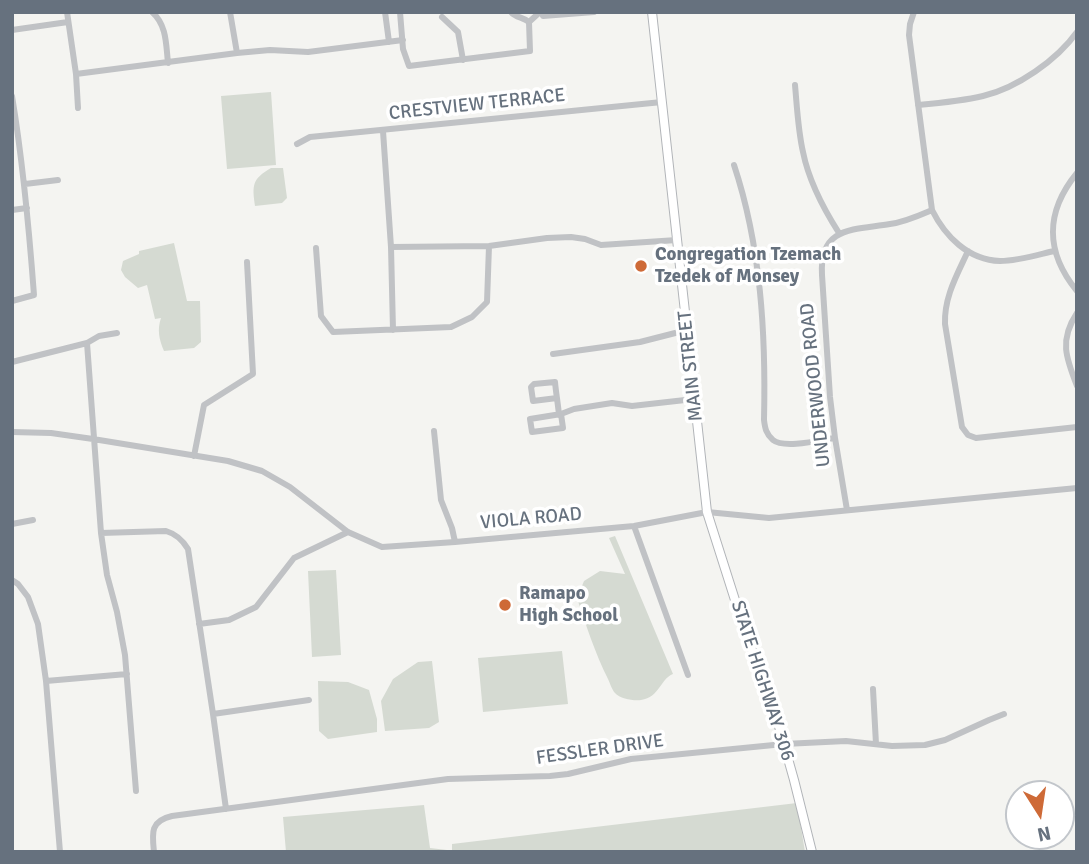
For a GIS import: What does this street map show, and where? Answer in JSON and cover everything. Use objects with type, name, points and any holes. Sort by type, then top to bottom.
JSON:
[{"type":"main road","name":"MAIN STREET","points":[[652,12],[707,512]]},
{"type":"main road","name":"STATE HIGHWAY 306","points":[[707,512],[766,685],[812,852]]},
{"type":"street","points":[[67,12],[78,108]]},
{"type":"street","points":[[152,12],[164,28],[168,63]]},
{"type":"street","points":[[230,12],[237,53]]},
{"type":"street","points":[[385,12],[388,42]]},
{"type":"street","points":[[400,12],[403,49],[409,66],[530,51],[529,22],[511,12]]},
{"type":"street","points":[[529,22],[541,14],[594,12]]},
{"type":"street","points":[[914,12],[909,35],[932,210],[939,223],[949,236],[968,251],[985,259],[1001,261],[1054,251]]},
{"type":"street","points":[[442,17],[458,32],[463,60]]},
{"type":"street","points":[[12,30],[68,22]]},
{"type":"street","points":[[918,105],[986,96],[1015,85],[1045,64],[1077,32]]},
{"type":"street","points":[[76,74],[237,53],[270,50],[308,52],[403,40]]},
{"type":"street","points":[[795,85],[803,153],[812,184],[839,233],[911,219],[932,210]]},
{"type":"street","points":[[12,96],[16,145],[25,184],[34,295],[12,301]]},
{"type":"street","name":"CRESTVIEW TERRACE","points":[[297,144],[310,137],[662,102]]},
{"type":"street","points":[[383,131],[391,247],[393,330]]},
{"type":"street","points":[[734,165],[753,244],[763,344],[766,431],[779,443],[835,439]]},
{"type":"street","points":[[1077,173],[1065,187],[1057,206],[1053,229],[1054,251],[1062,270],[1077,291]]},
{"type":"street","points":[[25,184],[58,180]]},
{"type":"street","points":[[12,210],[27,208]]},
{"type":"street","name":"UNDERWOOD ROAD","points":[[839,233],[828,244],[821,262],[830,397],[847,510]]},
{"type":"street","points":[[391,247],[489,246],[571,237],[601,245],[677,240]]},
{"type":"street","points":[[316,248],[321,316],[332,332],[451,327],[472,317],[488,302],[489,246]]},
{"type":"street","points":[[968,251],[948,296],[945,310],[962,427],[968,435],[976,438],[1077,427]]},
{"type":"street","points":[[194,456],[204,405],[253,373],[247,262]]},
{"type":"street","points":[[1077,313],[1069,324],[1065,342],[1066,359],[1077,386]]},
{"type":"street","points":[[553,354],[640,342],[687,330]]},
{"type":"street","points":[[12,362],[117,333]]},
{"type":"street","points":[[87,343],[101,533],[127,674],[136,791]]},
{"type":"street","points":[[557,398],[533,401],[531,387],[534,384],[555,382],[557,398],[560,415],[563,428],[532,432],[530,419],[560,415],[574,409],[612,403],[632,406],[694,399]]},
{"type":"street","points":[[434,431],[441,500],[455,542]]},
{"type":"street","name":"VIOLA ROAD","points":[[12,432],[51,433],[93,439],[228,461],[262,471],[290,487],[348,532],[382,547],[634,526],[707,512],[769,518],[1077,488]]},
{"type":"street","points":[[12,524],[33,520]]},
{"type":"street","points":[[634,526],[688,675]]},
{"type":"street","points":[[101,533],[166,531],[183,540],[188,549],[226,809]]},
{"type":"street","points":[[199,624],[229,620],[256,607],[294,558],[348,532]]},
{"type":"street","points":[[12,580],[28,597],[38,624],[46,681],[60,852]]},
{"type":"street","points":[[46,681],[127,674]]},
{"type":"street","points":[[873,689],[876,744]]},
{"type":"street","points":[[214,714],[309,700]]},
{"type":"street","name":"FESSLER DRIVE","points":[[155,852],[153,832],[156,825],[162,818],[172,816],[448,779],[568,774],[631,759],[784,744],[846,741],[892,746],[925,745],[945,740],[1004,715]]},
{"type":"shaded area","points":[[271,92],[276,165],[227,169],[221,96]]},
{"type":"shaded area","points":[[271,168],[283,168],[287,198],[282,203],[255,206],[255,183]]},
{"type":"shaded area","points":[[174,243],[187,301],[200,301],[201,342],[194,348],[164,351],[159,335],[161,318],[155,319],[147,285],[138,288],[121,270],[123,261],[139,254],[139,251]]},
{"type":"shaded area","points":[[615,536],[673,674],[656,692],[641,700],[624,698],[614,692],[577,598],[584,581],[600,571],[625,574],[609,538]]},
{"type":"shaded area","points":[[336,570],[341,655],[312,657],[308,571]]},
{"type":"shaded area","points":[[562,651],[568,704],[483,712],[478,658]]},
{"type":"shaded area","points":[[432,661],[439,722],[429,728],[385,731],[381,701],[393,679],[418,662]]},
{"type":"shaded area","points":[[318,681],[348,682],[369,690],[377,719],[377,732],[328,739],[319,731]]},
{"type":"shaded area","points":[[797,803],[805,852],[452,852],[452,844]]},
{"type":"shaded area","points":[[424,805],[430,848],[448,852],[286,852],[283,817]]},
{"type":"place","name":"Congregation Tzemach Tzedek of Monsey","points":[[641,266]]},
{"type":"place","name":"Ramapo High School","points":[[505,605]]}]
